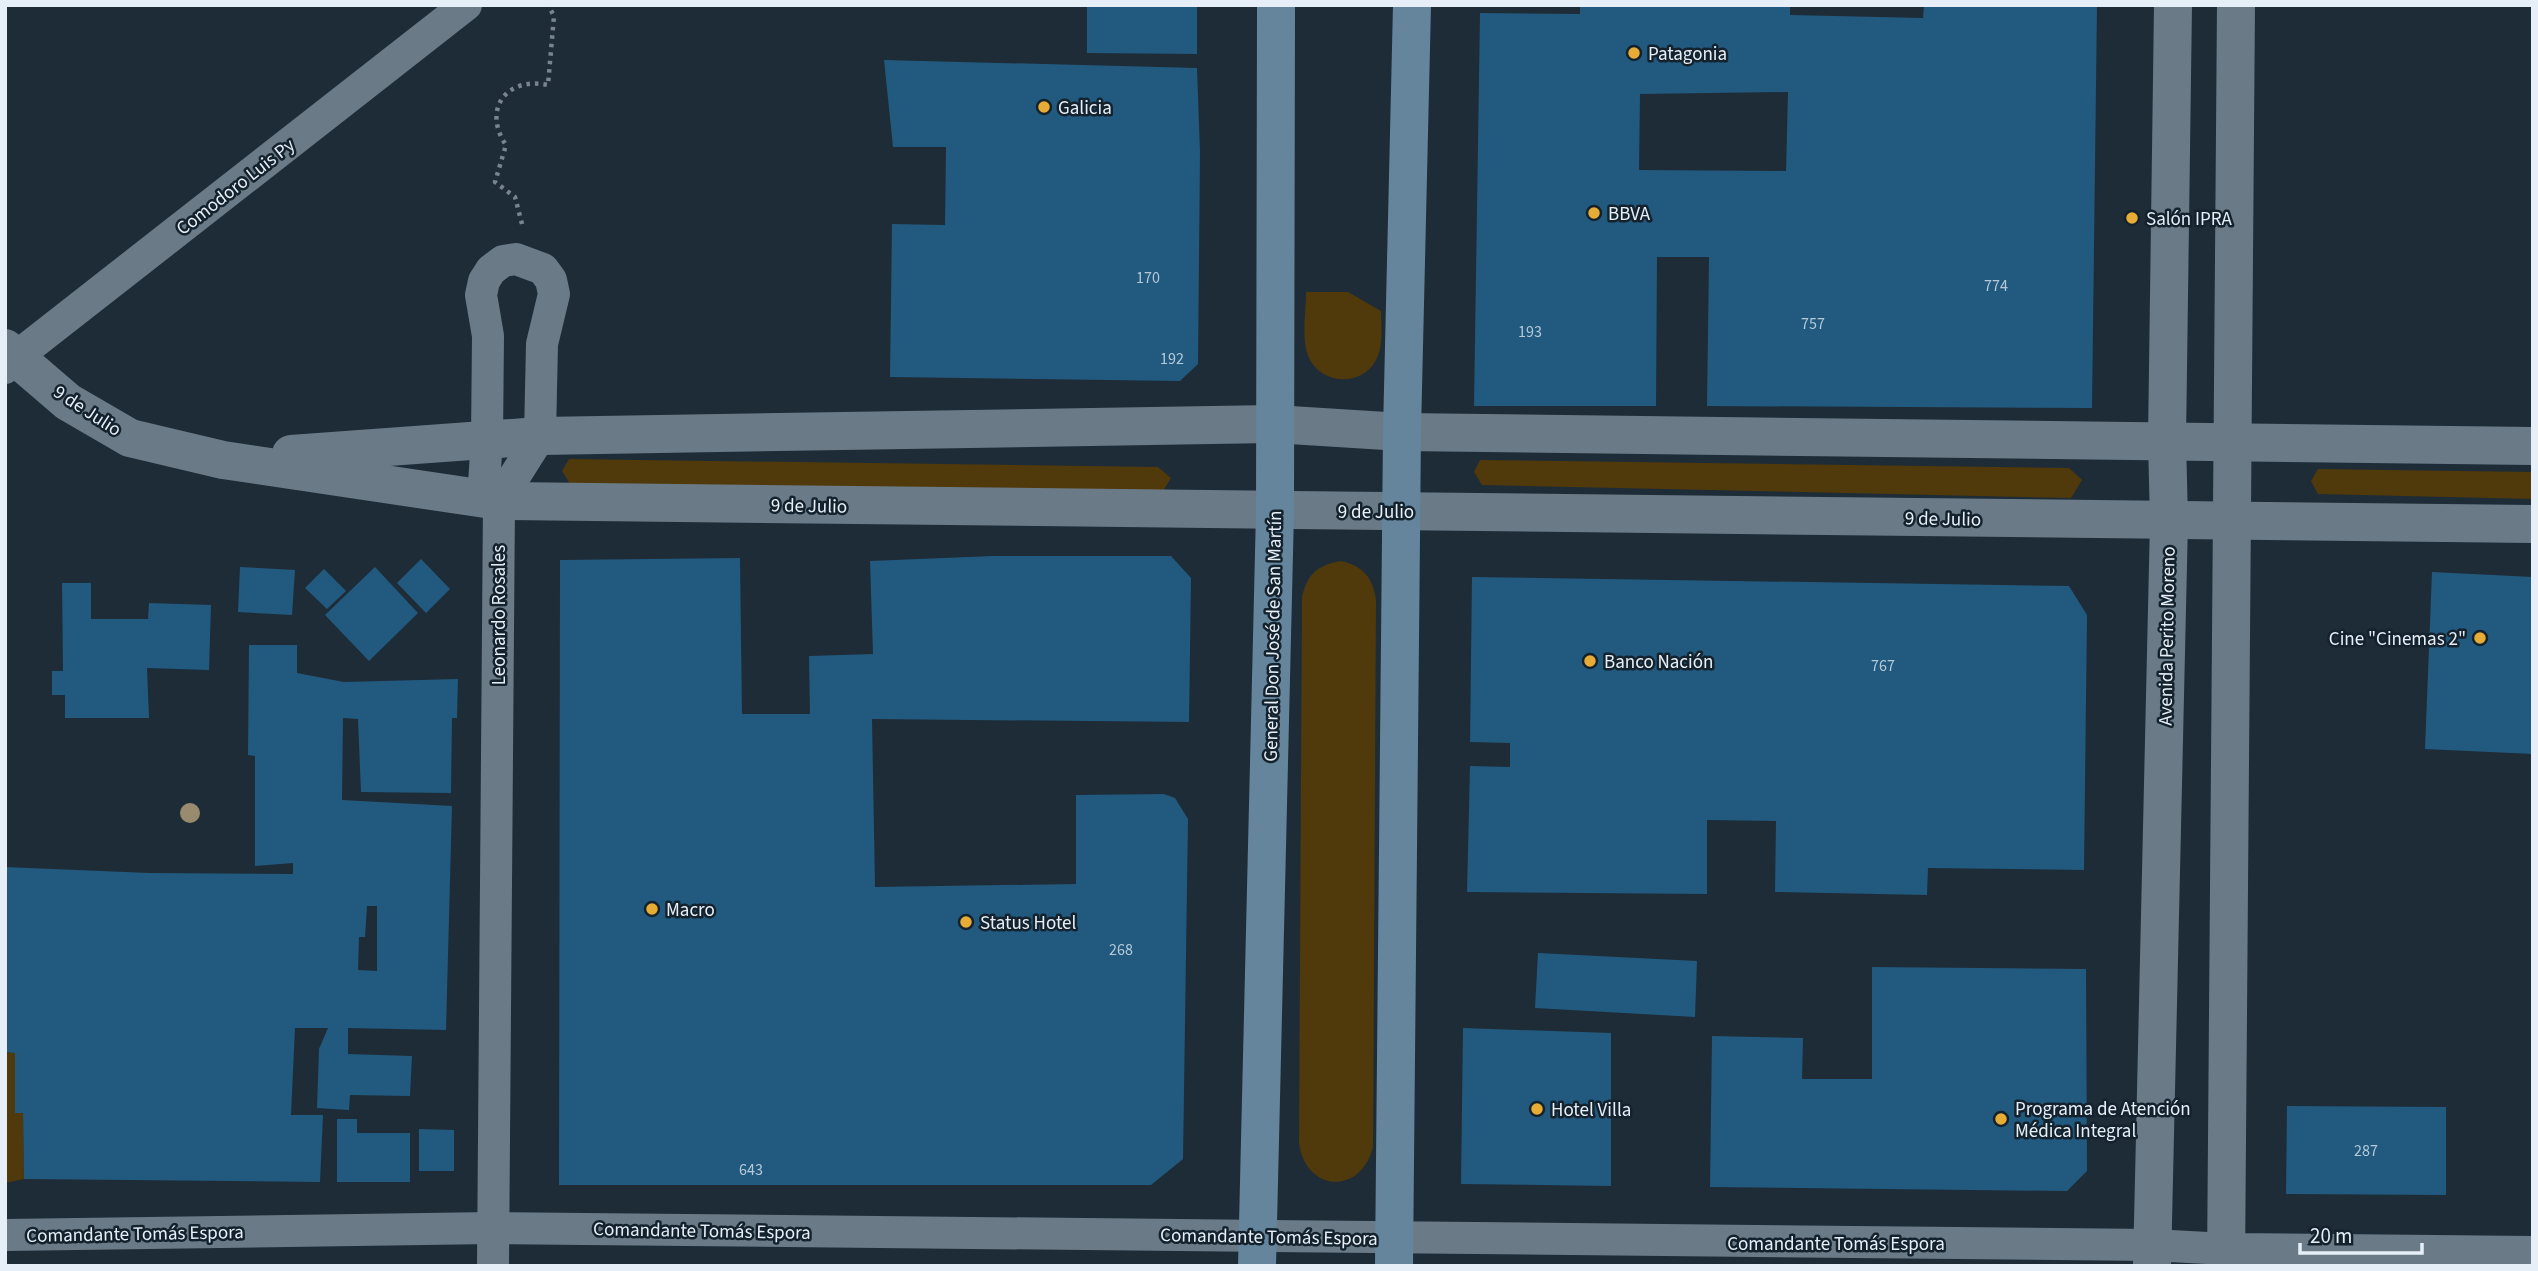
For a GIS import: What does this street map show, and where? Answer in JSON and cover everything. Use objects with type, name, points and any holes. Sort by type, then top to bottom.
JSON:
[{"type":"main road","name":"General Don José de San Martín","points":[[1257,1250],[1275,511],[1273,424],[1276,5]]},
{"type":"main road","points":[[1394,1252],[1402,432],[1412,5]]},
{"type":"street","name":"Comodoro Luis Py","points":[[9,358],[466,5]]},
{"type":"street","name":"Avenida Perito Moreno","points":[[2152,1255],[2169,521],[2173,5]]},
{"type":"street","points":[[2226,1257],[2236,5]]},
{"type":"street","name":"Leonardo Rosales","points":[[493,1266],[491,499],[487,439],[488,336],[481,295],[484,281],[491,270],[503,261],[516,258],[543,269],[551,280],[554,294],[542,344],[540,436]]},
{"type":"street","name":"9 de Julio","points":[[9,358],[68,402],[130,438],[223,460],[491,499],[1275,511],[2533,524]]},
{"type":"street","name":"9 de Julio","points":[[223,460],[540,436],[1273,424],[1402,432],[2533,446]]},
{"type":"street","points":[[491,499],[540,436]]},
{"type":"street","name":"Comandante Tomás Espora","points":[[5,1235],[493,1228],[1394,1252],[2226,1257],[2533,1252]]},
{"type":"path","points":[[524,232],[514,197],[495,182],[506,145],[498,133],[495,119],[506,92],[519,84],[533,82],[548,85],[554,16],[548,5]]},
{"type":"shaded area","points":[[1306,292],[1348,292],[1381,311],[1380,349],[1370,369],[1361,375],[1342,379],[1323,374],[1315,367],[1305,343]]},
{"type":"shaded area","points":[[569,459],[1158,467],[1171,478],[1160,496],[570,484],[562,471]]},
{"type":"shaded area","points":[[1480,460],[2069,468],[2082,480],[2071,498],[1482,485],[1474,472]]},
{"type":"shaded area","points":[[2318,469],[2533,472],[2533,499],[2318,494],[2311,481]]},
{"type":"shaded area","points":[[1341,561],[1366,574],[1376,600],[1373,1147],[1367,1163],[1357,1174],[1334,1182],[1322,1179],[1312,1171],[1304,1159],[1299,1143],[1302,597],[1307,582],[1315,572],[1326,565]]},
{"type":"shaded area","points":[[5,1052],[15,1053],[15,1113],[23,1113],[24,1179],[5,1183]]},
{"type":"building","points":[[1087,5],[1197,5],[1197,54],[1087,53]]},
{"type":"building","points":[[1580,5],[1790,5],[1790,15],[1923,18],[1924,5],[2097,5],[2092,408],[1707,406],[1709,257],[1657,257],[1656,406],[1474,406],[1480,13],[1580,14]],"holes":[[[1788,92],[1786,171],[1639,170],[1640,94]]]},
{"type":"building","points":[[884,60],[1197,68],[1200,152],[1198,364],[1180,381],[890,377],[892,224],[945,225],[946,147],[893,147]]},
{"type":"building","points":[[993,556],[1171,556],[1191,578],[1189,722],[872,719],[875,887],[1076,884],[1076,795],[1164,794],[1175,798],[1188,819],[1183,1159],[1151,1185],[559,1185],[560,560],[740,558],[742,714],[810,714],[809,656],[873,654],[870,561]]},
{"type":"building","points":[[421,559],[450,589],[426,613],[397,583]]},
{"type":"building","points":[[240,567],[295,570],[292,615],[238,612]]},
{"type":"building","points":[[375,567],[418,613],[369,661],[325,615]]},
{"type":"building","points":[[324,569],[346,591],[327,609],[305,588]]},
{"type":"building","name":"Cine \"Cinemas 2\"","points":[[2432,572],[2533,577],[2533,754],[2425,749]]},
{"type":"building","points":[[1472,577],[2069,586],[2087,615],[2084,870],[1928,868],[1927,895],[1775,892],[1776,821],[1707,820],[1707,894],[1467,892],[1470,766],[1510,767],[1510,743],[1470,742]]},
{"type":"building","points":[[62,583],[91,583],[91,619],[148,619],[149,603],[211,605],[209,670],[147,668],[149,718],[65,718],[65,695],[52,695],[52,671],[63,671]]},
{"type":"building","points":[[249,645],[297,645],[297,673],[344,682],[458,679],[457,718],[452,718],[451,793],[361,792],[358,719],[343,718],[342,800],[452,806],[446,1030],[348,1028],[348,1054],[412,1056],[410,1096],[350,1095],[349,1110],[317,1108],[319,1049],[328,1028],[295,1028],[291,1115],[323,1115],[320,1182],[24,1179],[23,1113],[15,1113],[15,1053],[5,1052],[5,867],[149,873],[293,874],[293,863],[255,866],[255,756],[248,755]],"holes":[[[367,906],[377,906],[377,971],[358,970],[359,937],[365,937]]]},
{"type":"building","points":[[1538,953],[1697,961],[1695,1017],[1535,1008]]},
{"type":"building","points":[[1872,967],[2086,969],[2087,1171],[2067,1191],[1710,1187],[1712,1036],[1803,1038],[1802,1079],[1872,1079]]},
{"type":"building","name":"Hotel Villa","points":[[1463,1028],[1611,1033],[1611,1186],[1461,1184]]},
{"type":"building","points":[[2287,1106],[2446,1107],[2446,1195],[2286,1194]]},
{"type":"building","points":[[337,1119],[357,1119],[357,1133],[410,1133],[410,1182],[337,1182]]},
{"type":"building","points":[[419,1129],[454,1130],[454,1171],[419,1171]]},
{"type":"place","name":"Patagonia","points":[[1634,53]]},
{"type":"place","name":"Galicia","points":[[1044,107]]},
{"type":"place","name":"BBVA","points":[[1594,213]]},
{"type":"place","name":"Salón IPRA","points":[[2132,218]]},
{"type":"place","name":"Cine \"Cinemas 2\"","points":[[2480,638]]},
{"type":"place","name":"Banco Nación","points":[[1590,661]]},
{"type":"place","name":"Macro","points":[[652,909]]},
{"type":"place","name":"Status Hotel","points":[[966,922]]},
{"type":"place","name":"Hotel Villa","points":[[1537,1109]]},
{"type":"place","name":"Programa de Atención Médica Integral","points":[[2001,1119]]}]
